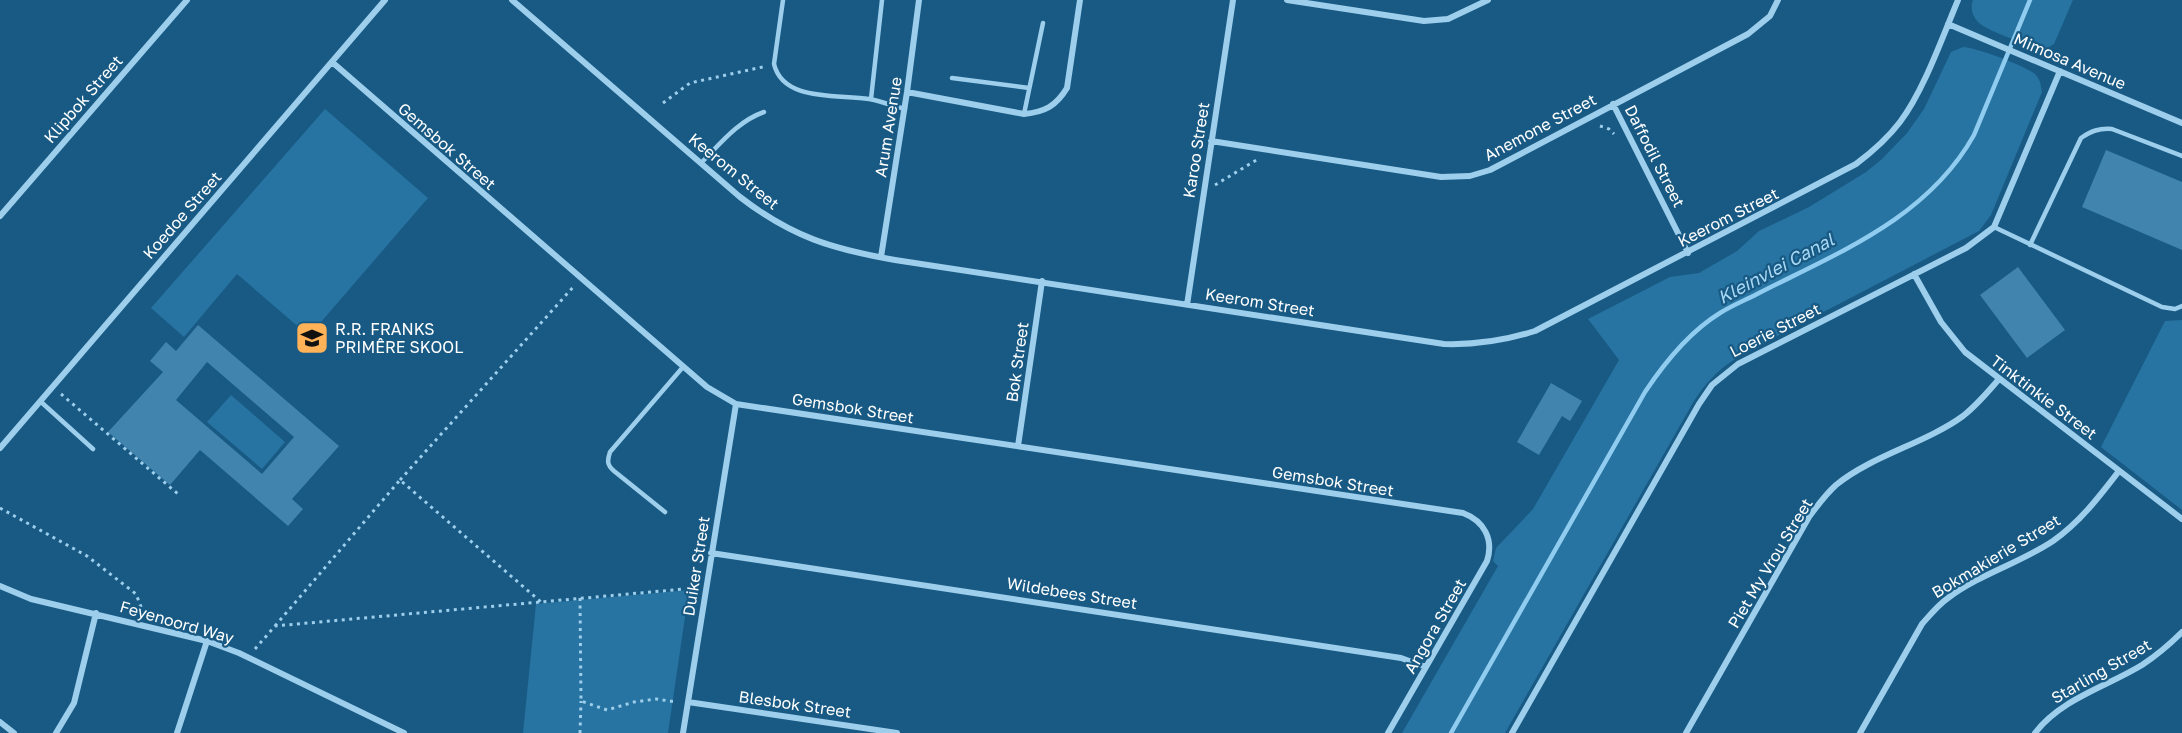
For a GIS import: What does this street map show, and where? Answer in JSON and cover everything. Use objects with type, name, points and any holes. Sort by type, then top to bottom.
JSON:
[{"type":"street","name":"Klipbok Street","points":[[0,216],[187,0]]},
{"type":"street","name":"Koedoe Street","points":[[0,448],[386,0]]},
{"type":"street","name":"Keerom Street","points":[[512,0],[763,214],[784,228],[838,249],[1444,344],[1480,344],[1535,331],[1838,175],[1872,152],[1893,130],[1911,105],[1958,0]]},
{"type":"street","name":"Arum Avenue","points":[[881,257],[908,92],[919,0]]},
{"type":"street","points":[[908,92],[1024,114],[1038,113],[1051,107],[1067,88],[1080,0]]},
{"type":"street","name":"Karoo Street","points":[[1187,305],[1233,0]]},
{"type":"street","points":[[1287,0],[1424,21],[1448,19],[1488,0]]},
{"type":"street","name":"Anemone Street","points":[[1211,141],[1441,177],[1463,176],[1490,170],[1748,34],[1761,26],[1770,16],[1778,0]]},
{"type":"street","name":"Mimosa Avenue","points":[[1948,24],[2182,123]]},
{"type":"street","name":"Gemsbok Street","points":[[332,62],[683,367],[707,387],[736,404],[1463,513],[1472,516],[1485,528]]},
{"type":"street","points":[[1994,227],[2060,71]]},
{"type":"street","name":"Daffodil Street","points":[[1613,104],[1688,252]]},
{"type":"street","name":"Loerie Street","points":[[1512,733],[1712,385],[1738,364],[1966,248],[1994,227]]},
{"type":"street","name":"Tinktinkie Street","points":[[1914,274],[1954,341],[1971,357],[2182,519]]},
{"type":"street","name":"Bok Street","points":[[1018,446],[1042,281]]},
{"type":"street","name":"Piet My Vrou Street","points":[[1686,733],[1809,517],[1821,502],[1836,486],[1851,475],[1948,426],[1964,415],[1999,379]]},
{"type":"street","name":"Duiker Street","points":[[683,733],[736,404]]},
{"type":"street","name":"Bokmakierie Street","points":[[1860,733],[1922,624],[1934,610],[1947,598],[1962,589],[2051,542],[2068,530],[2087,512],[2119,471]]},
{"type":"street","name":"Angora Street","points":[[1388,733],[1487,561],[1490,544],[1485,528]]},
{"type":"street","name":"Wildebees Street","points":[[711,553],[1401,658],[1426,667]]},
{"type":"street","name":"Feyenoord Way","points":[[0,586],[32,599],[207,641],[238,653],[404,733]]},
{"type":"street","points":[[56,733],[74,704],[96,614]]},
{"type":"street","name":"Starling Street","points":[[2035,733],[2050,716],[2140,666],[2166,649],[2182,632]]},
{"type":"street","points":[[177,733],[207,641]]},
{"type":"street","name":"Blesbok Street","points":[[688,702],[897,733]]},
{"type":"street","points":[[0,722],[14,733]]},
{"type":"lane","points":[[783,0],[774,64],[777,74],[784,82],[794,89],[806,92],[871,99],[905,109]]},
{"type":"lane","points":[[871,99],[882,0]]},
{"type":"lane","points":[[1024,114],[1043,23]]},
{"type":"lane","points":[[952,78],[1029,88]]},
{"type":"lane","points":[[701,163],[741,124],[764,112]]},
{"type":"lane","points":[[2030,244],[2081,138],[2090,132],[2100,128],[2112,129],[2182,156]]},
{"type":"lane","points":[[1994,227],[2162,307],[2175,309],[2182,306]]},
{"type":"lane","points":[[665,512],[614,471],[607,459],[610,452],[683,367]]},
{"type":"lane","points":[[40,401],[93,449]]},
{"type":"path","points":[[663,103],[690,83],[774,64]]},
{"type":"path","points":[[259,644],[400,480],[580,279]]},
{"type":"path","points":[[52,387],[178,494]]},
{"type":"path","points":[[400,480],[542,602]]},
{"type":"path","points":[[0,508],[87,556],[136,594],[149,627]]},
{"type":"path","points":[[275,626],[690,588]]},
{"type":"path","points":[[580,598],[580,733]]},
{"type":"path","points":[[581,701],[607,710],[634,702],[656,699],[688,702]]},
{"type":"shaded area","points":[[1973,0],[2073,0],[2054,44],[2043,51],[1983,26],[1973,15]]},
{"type":"shaded area","points":[[1963,47],[1989,53],[2030,71],[2038,78],[2042,92],[1991,215],[1979,231],[1747,352],[1724,367],[1711,379],[1694,401],[1505,733],[1402,733],[1498,566],[1493,561],[1496,548],[1533,509],[1619,360],[1588,319],[1670,277],[1699,273],[1737,251],[1759,231],[1809,207],[1866,172],[1907,133],[1924,109],[1951,52]]},
{"type":"shaded area","points":[[325,109],[428,198],[309,336],[237,274],[184,337],[151,308]]},
{"type":"shaded area","points":[[2182,320],[2182,510],[2101,447],[2165,321]]},
{"type":"shaded area","points":[[231,395],[285,442],[262,469],[207,422]]},
{"type":"shaded area","points":[[689,590],[668,733],[523,733],[536,604]]},
{"type":"building","points":[[2106,150],[2182,182],[2182,250],[2082,207]]},
{"type":"building","points":[[2018,267],[2065,330],[2027,358],[1980,295]]},
{"type":"building","points":[[198,325],[339,446],[292,499],[303,509],[288,526],[200,450],[170,485],[108,432],[163,372],[150,361],[166,342],[176,351]],"holes":[[[207,362],[294,437],[262,474],[176,400]]]},
{"type":"building","points":[[1551,383],[1582,401],[1570,421],[1562,416],[1539,455],[1517,442]]},
{"type":"waterway","name":"Kleinvlei Canal","points":[[1451,733],[1645,392],[1669,359],[1688,338],[1720,313],[1822,262],[1881,229],[1933,188],[1955,164],[1974,135],[2030,0]]},
{"type":"place","name":"R.R. FRANKS PRIMÊRE SKOOL","points":[[312,338]]}]
